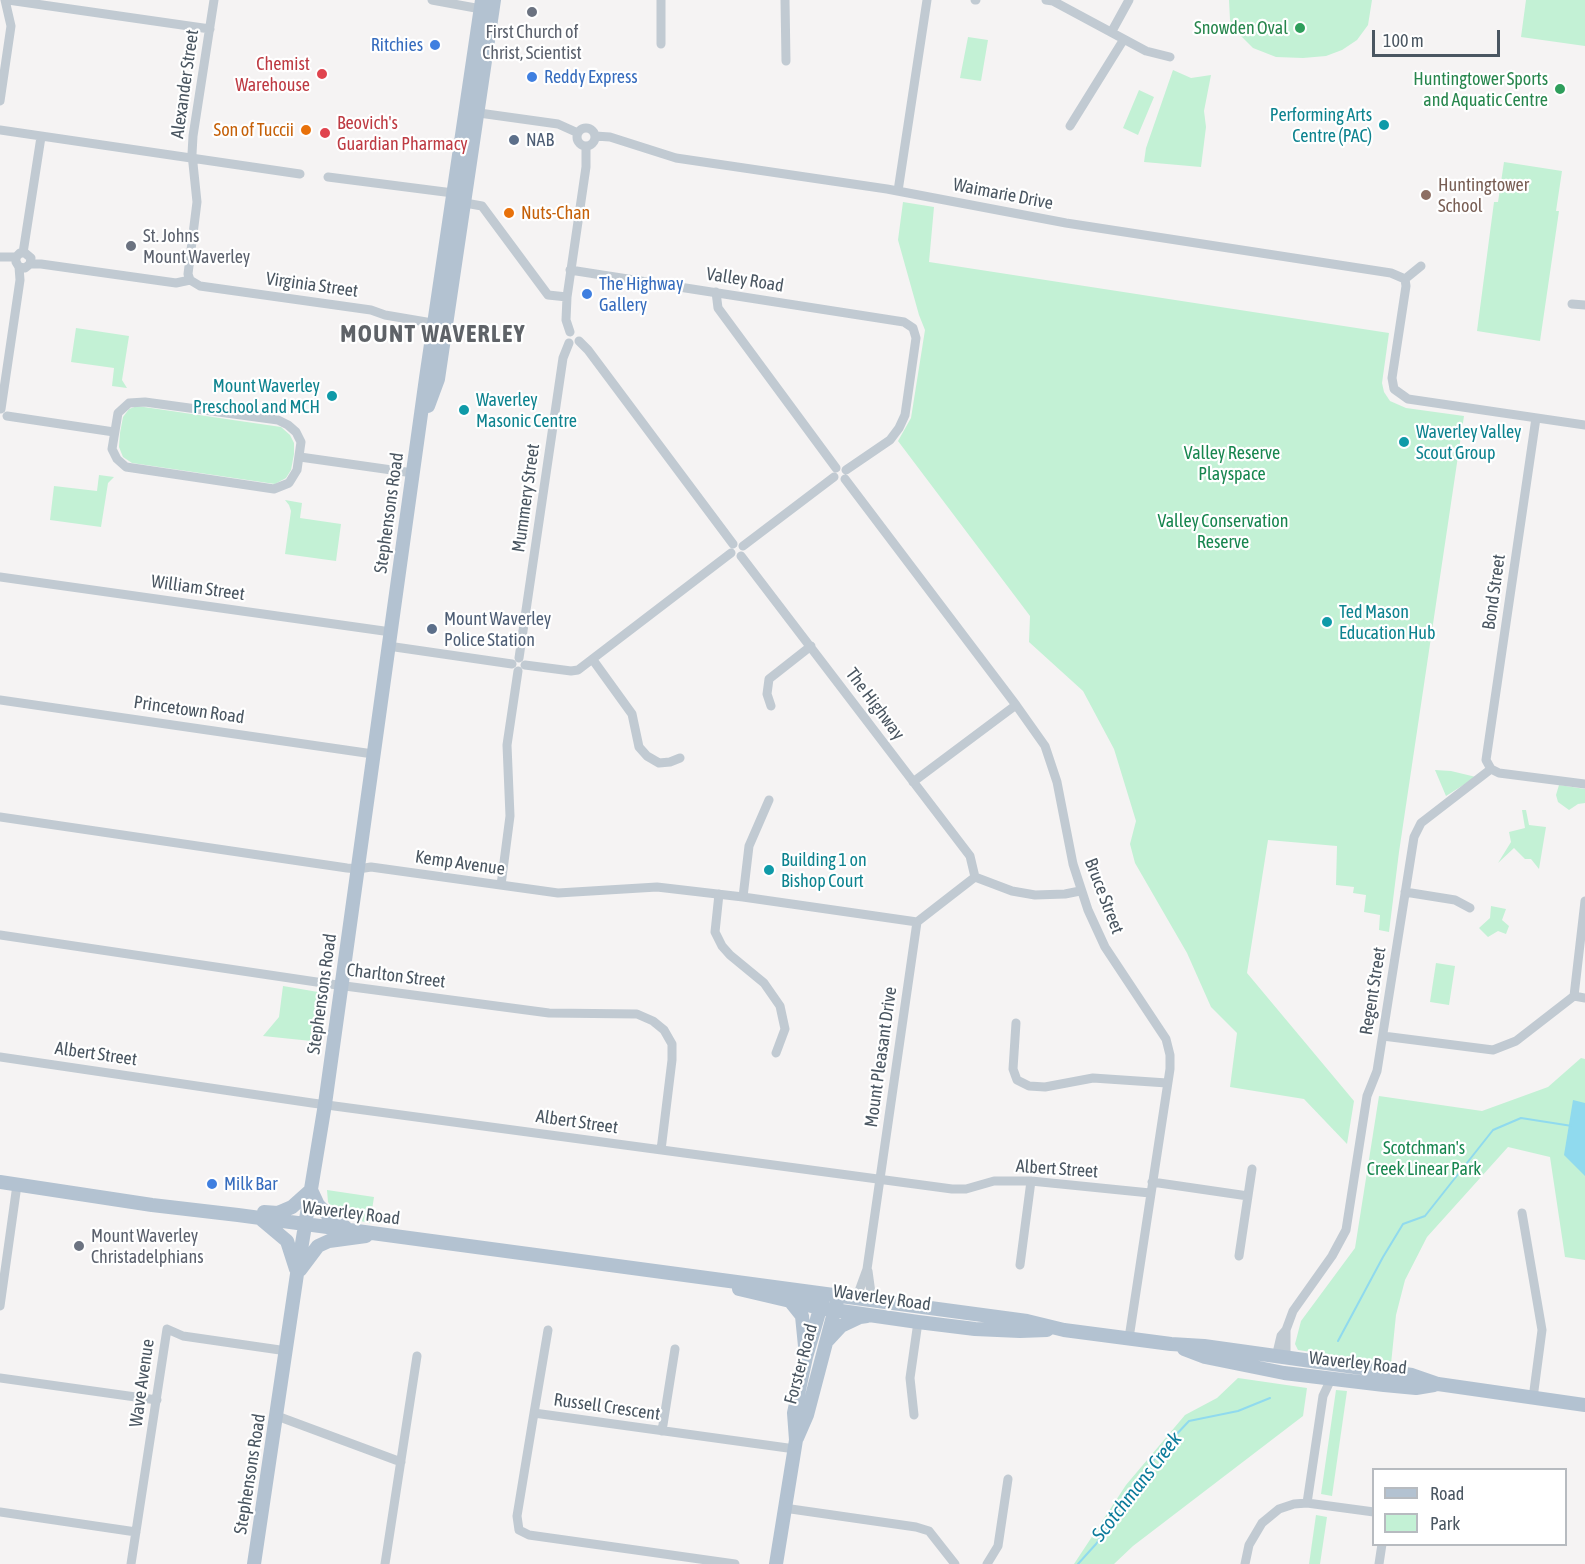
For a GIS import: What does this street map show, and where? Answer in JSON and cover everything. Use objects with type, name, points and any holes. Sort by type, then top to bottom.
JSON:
[{"type":"main road","name":"Stephensons Road","points":[[254,1564],[325,1104],[413,473],[440,324],[453,193],[495,0]]},
{"type":"main road","name":"Stephensons Road","points":[[440,324],[465,203],[481,4]]},
{"type":"main road","name":"Waverley Road","points":[[0,1182],[141,1203],[1027,1321],[1064,1330],[1204,1346],[1412,1375],[1438,1384],[1585,1405]]},
{"type":"main road","points":[[238,1215],[278,1213],[301,1201],[311,1190],[318,1205],[332,1219],[349,1230]]},
{"type":"main road","points":[[260,1219],[287,1240],[297,1274]]},
{"type":"main road","points":[[297,1274],[318,1246],[329,1241],[378,1234]]},
{"type":"main road","name":"Waverley Road","points":[[698,1278],[827,1309],[918,1322],[1020,1332],[1064,1330]]},
{"type":"main road","name":"Forster Road","points":[[795,1445],[807,1415],[824,1347],[827,1309],[823,1294]]},
{"type":"main road","name":"Forster Road","points":[[776,1564],[795,1445],[794,1413],[806,1357],[827,1309],[845,1296]]},
{"type":"main road","points":[[790,1301],[802,1316],[806,1357]]},
{"type":"main road","points":[[918,1322],[920,1307]]},
{"type":"main road","points":[[824,1347],[841,1326],[860,1317],[874,1315]]},
{"type":"main road","name":"Waverley Road","points":[[1171,1344],[1205,1357],[1325,1379],[1416,1388],[1438,1384]]},
{"type":"main road","points":[[1281,1357],[1281,1372]]},
{"type":"street","points":[[0,101],[11,26],[7,0],[210,29]]},
{"type":"street","name":"Alexander Street","points":[[189,277],[197,202],[192,157],[193,136],[214,0]]},
{"type":"street","points":[[432,0],[481,4]]},
{"type":"street","points":[[661,0],[661,44]]},
{"type":"street","points":[[785,0],[786,61]]},
{"type":"street","points":[[898,191],[927,0]]},
{"type":"street","points":[[1046,0],[1053,1],[1112,31],[1146,51],[1170,57]]},
{"type":"street","points":[[1112,31],[1129,0]]},
{"type":"street","points":[[1070,126],[1124,39]]},
{"type":"street","points":[[472,113],[558,124],[578,133]]},
{"type":"street","points":[[578,133],[588,128],[593,131],[595,136],[593,143],[586,146]]},
{"type":"street","points":[[0,130],[300,174]]},
{"type":"street","points":[[578,133],[578,141],[586,146]]},
{"type":"street","name":"Waimarie Drive","points":[[595,136],[610,137],[676,158],[898,191],[1066,223],[1391,273],[1405,279]]},
{"type":"street","points":[[41,137],[2,414],[114,432]]},
{"type":"street","points":[[465,203],[482,206],[548,294],[567,297],[586,167],[586,146]]},
{"type":"street","points":[[328,177],[453,193]]},
{"type":"street","points":[[0,257],[176,283],[189,277]]},
{"type":"street","points":[[1421,266],[1405,279],[1406,286],[1392,378],[1394,389],[1408,399],[1585,425]]},
{"type":"street","name":"Valley Road","points":[[570,270],[904,322],[913,327],[916,338],[905,415],[899,428],[890,440],[840,473]]},
{"type":"street","name":"Virginia Street","points":[[189,277],[200,286],[371,310],[384,315],[440,324]]},
{"type":"street","name":"Bruce Street","points":[[716,292],[718,308],[1016,705],[1045,747],[1057,782],[1080,891],[1106,947],[1166,1039],[1170,1055],[1167,1083],[1128,1338]]},
{"type":"street","name":"The Highway","points":[[567,297],[566,320],[570,333],[578,334],[574,342],[588,350],[970,856],[975,877]]},
{"type":"street","points":[[1572,304],[1585,305]]},
{"type":"street","name":"Mummery Street","points":[[501,885],[510,816],[507,745],[563,358],[574,342]]},
{"type":"street","points":[[145,402],[278,420],[296,432],[301,442],[300,457],[297,470],[289,483],[274,489],[126,467],[117,459],[112,449],[118,413],[129,403],[145,402]]},
{"type":"street","name":"Bond Street","points":[[1491,769],[1485,760],[1536,418]]},
{"type":"street","points":[[300,457],[413,473]]},
{"type":"street","points":[[388,646],[571,671],[578,670],[840,473]]},
{"type":"street","name":"William Street","points":[[0,577],[391,632]]},
{"type":"street","points":[[771,706],[767,694],[769,679],[811,646]]},
{"type":"street","points":[[593,660],[632,714],[639,747],[647,756],[659,763],[680,758]]},
{"type":"street","name":"Princetown Road","points":[[0,700],[373,754]]},
{"type":"street","points":[[913,782],[1016,705]]},
{"type":"street","points":[[1491,769],[1499,773],[1585,784]]},
{"type":"street","name":"Regent Street","points":[[1281,1357],[1281,1336],[1286,1330],[1293,1311],[1332,1256],[1346,1230],[1367,1096],[1377,1071],[1414,837],[1421,823],[1491,769]]},
{"type":"street","points":[[743,897],[749,846],[769,800]]},
{"type":"street","name":"Kemp Avenue","points":[[0,817],[358,869],[371,867],[558,893],[657,887],[917,922]]},
{"type":"street","points":[[917,922],[975,877],[1012,891],[1024,893],[1065,894],[1080,891]]},
{"type":"street","points":[[1405,892],[1455,900],[1470,908]]},
{"type":"street","points":[[719,894],[715,932],[722,945],[730,955],[764,983],[780,1006],[785,1029],[776,1053]]},
{"type":"street","points":[[1383,1036],[1493,1050],[1516,1041],[1574,996],[1585,901]]},
{"type":"street","name":"Mount Pleasant Drive","points":[[845,1296],[858,1291],[867,1269],[917,922]]},
{"type":"street","name":"Charlton Street","points":[[0,935],[340,986],[549,1012],[637,1014],[653,1021],[664,1030],[672,1044],[661,1150]]},
{"type":"street","points":[[1574,996],[1585,998]]},
{"type":"street","points":[[1016,1023],[1013,1069],[1017,1080],[1029,1086],[1045,1087],[1094,1078],[1167,1083]]},
{"type":"street","name":"Albert Street","points":[[0,1057],[325,1104],[881,1179],[966,1189],[994,1181],[1031,1181],[1150,1193]]},
{"type":"street","points":[[1239,1256],[1252,1169]]},
{"type":"street","points":[[1020,1265],[1031,1181]]},
{"type":"street","points":[[1152,1182],[1248,1196]]},
{"type":"street","points":[[0,1306],[17,1185]]},
{"type":"street","points":[[1522,1213],[1542,1330],[1533,1398]]},
{"type":"street","name":"Mount Pleasant Drive","points":[[867,1269],[871,1293],[877,1301]]},
{"type":"street","points":[[914,1415],[910,1378],[918,1322]]},
{"type":"street","name":"Wave Avenue","points":[[131,1564],[167,1329],[183,1336],[287,1351]]},
{"type":"street","points":[[534,1413],[548,1329]]},
{"type":"street","points":[[662,1431],[675,1349]]},
{"type":"street","points":[[385,1564],[417,1356]]},
{"type":"street","points":[[0,1378],[156,1400]]},
{"type":"street","points":[[1307,1503],[1325,1379]]},
{"type":"street","name":"Russell Crescent","points":[[735,1564],[529,1535],[519,1530],[517,1516],[534,1413],[662,1431],[795,1445]]},
{"type":"street","points":[[277,1416],[401,1462]]},
{"type":"street","points":[[987,1564],[998,1546],[1008,1479]]},
{"type":"street","points":[[1245,1564],[1249,1545],[1262,1522],[1279,1509],[1307,1503],[1372,1512]]},
{"type":"street","points":[[784,1508],[929,1531],[955,1564]]},
{"type":"street","points":[[0,1512],[136,1532]]},
{"type":"street","points":[[1379,1564],[1382,1546]]},
{"type":"green space","name":"Snowden Oval","points":[[1229,0],[1372,0],[1368,25],[1357,40],[1342,50],[1326,56],[1303,58],[1276,57],[1253,48],[1235,30],[1230,20]]},
{"type":"green space","points":[[1526,0],[1585,0],[1585,46],[1521,37]]},
{"type":"green space","points":[[968,37],[988,40],[981,81],[960,78]]},
{"type":"green space","points":[[1173,70],[1191,78],[1211,75],[1204,111],[1206,127],[1201,167],[1144,162],[1146,148]]},
{"type":"green space","points":[[1139,90],[1154,97],[1138,135],[1123,128]]},
{"type":"green space","points":[[1504,162],[1562,171],[1556,211],[1559,211],[1540,341],[1477,331],[1494,202],[1498,202]]},
{"type":"green space","name":"Valley Conservation Reserve","points":[[903,202],[934,207],[929,262],[1389,333],[1382,383],[1384,392],[1390,401],[1406,408],[1464,416],[1389,932],[1379,930],[1380,915],[1364,912],[1366,895],[1353,893],[1354,887],[1336,885],[1337,846],[1268,840],[1247,973],[1354,1101],[1347,1144],[1304,1099],[1230,1087],[1237,1033],[1211,1007],[1187,953],[1135,863],[1130,844],[1136,821],[1114,749],[1083,691],[1029,642],[1030,616],[898,441],[911,418],[925,330],[898,240]]},
{"type":"green space","points":[[76,328],[129,336],[122,380],[127,388],[112,386],[114,368],[71,362]]},
{"type":"green space","points":[[137,406],[281,427],[290,435],[294,443],[291,470],[286,478],[275,484],[132,463],[123,457],[119,447],[120,433],[123,417],[129,409]]},
{"type":"green space","points":[[99,475],[114,477],[108,483],[101,527],[50,520],[54,486],[97,491]]},
{"type":"green space","points":[[285,500],[302,503],[300,518],[341,524],[336,561],[285,554],[291,511]]},
{"type":"green space","points":[[1435,770],[1451,771],[1476,777],[1446,796]]},
{"type":"green space","points":[[1559,785],[1585,789],[1585,803],[1578,804],[1569,810],[1558,802],[1556,795]]},
{"type":"green space","points":[[1522,810],[1526,810],[1529,825],[1546,827],[1539,869],[1531,859],[1525,859],[1514,848],[1498,863],[1511,842],[1509,832],[1525,828]]},
{"type":"green space","points":[[1491,906],[1506,909],[1502,920],[1509,926],[1506,934],[1498,931],[1488,937],[1479,928],[1490,918]]},
{"type":"green space","points":[[1436,963],[1455,966],[1449,1005],[1430,1002]]},
{"type":"green space","points":[[283,986],[324,993],[327,997],[321,1042],[263,1036],[279,1017]]},
{"type":"green space","name":"Scotchman's Creek Linear Park","points":[[1581,1058],[1585,1059],[1585,1260],[1565,1257],[1550,1157],[1508,1147],[1427,1237],[1405,1280],[1396,1315],[1391,1364],[1298,1350],[1295,1344],[1301,1321],[1355,1248],[1379,1096],[1482,1111],[1548,1087]]},
{"type":"green space","points":[[327,1190],[374,1197],[370,1223],[345,1218],[335,1212],[328,1202]]},
{"type":"green space","points":[[1238,1378],[1307,1388],[1303,1416],[1133,1546],[1114,1564],[1074,1564],[1126,1485],[1185,1415],[1217,1398]]},
{"type":"green space","points":[[1336,1390],[1347,1391],[1332,1496],[1321,1494]]},
{"type":"green space","points":[[1316,1515],[1327,1517],[1320,1564],[1309,1564]]},
{"type":"water","points":[[1573,1100],[1585,1103],[1585,1176],[1564,1155]]},
{"type":"waterway","name":"Scotchmans Creek","points":[[1338,1341],[1403,1224],[1425,1216],[1493,1130],[1521,1118],[1572,1126]]},
{"type":"waterway","name":"Scotchmans Creek","points":[[1078,1564],[1096,1544],[1158,1454],[1189,1421],[1238,1411],[1270,1398]]},
{"type":"place","name":"First Church of Christ, Scientist","points":[[532,12]]},
{"type":"place","name":"Snowden Oval","points":[[1300,28]]},
{"type":"place","name":"Ritchies","points":[[435,45]]},
{"type":"place","name":"Chemist Warehouse","points":[[322,74]]},
{"type":"place","name":"Reddy Express","points":[[532,77]]},
{"type":"place","name":"Huntingtower Sports and Aquatic Centre","points":[[1560,89]]},
{"type":"place","name":"Performing Arts Centre (PAC)","points":[[1384,125]]},
{"type":"place","name":"Son of Tuccii","points":[[306,130]]},
{"type":"place","name":"Beovich's Guardian Pharmacy","points":[[325,133]]},
{"type":"place","name":"NAB","points":[[514,140]]},
{"type":"place","name":"Huntingtower School","points":[[1426,195]]},
{"type":"place","name":"Nuts-Chan","points":[[509,213]]},
{"type":"place","name":"St. Johns Mount Waverley","points":[[131,246]]},
{"type":"place","name":"The Highway Gallery","points":[[587,294]]},
{"type":"place","name":"Mount Waverley Preschool and MCH","points":[[332,396]]},
{"type":"place","name":"Waverley Masonic Centre","points":[[464,410]]},
{"type":"place","name":"Waverley Valley Scout Group","points":[[1404,442]]},
{"type":"place","name":"Ted Mason Education Hub","points":[[1327,622]]},
{"type":"place","name":"Mount Waverley Police Station","points":[[432,629]]},
{"type":"place","name":"Building 1 on Bishop Court","points":[[769,870]]},
{"type":"place","name":"Milk Bar","points":[[212,1184]]},
{"type":"place","name":"Mount Waverley Christadelphians","points":[[79,1246]]},
{"type":"district","name":"MOUNT WAVERLEY","points":[[433,334]]},
{"type":"park label","name":"Valley Reserve Playspace","points":[[1232,463]]}]
